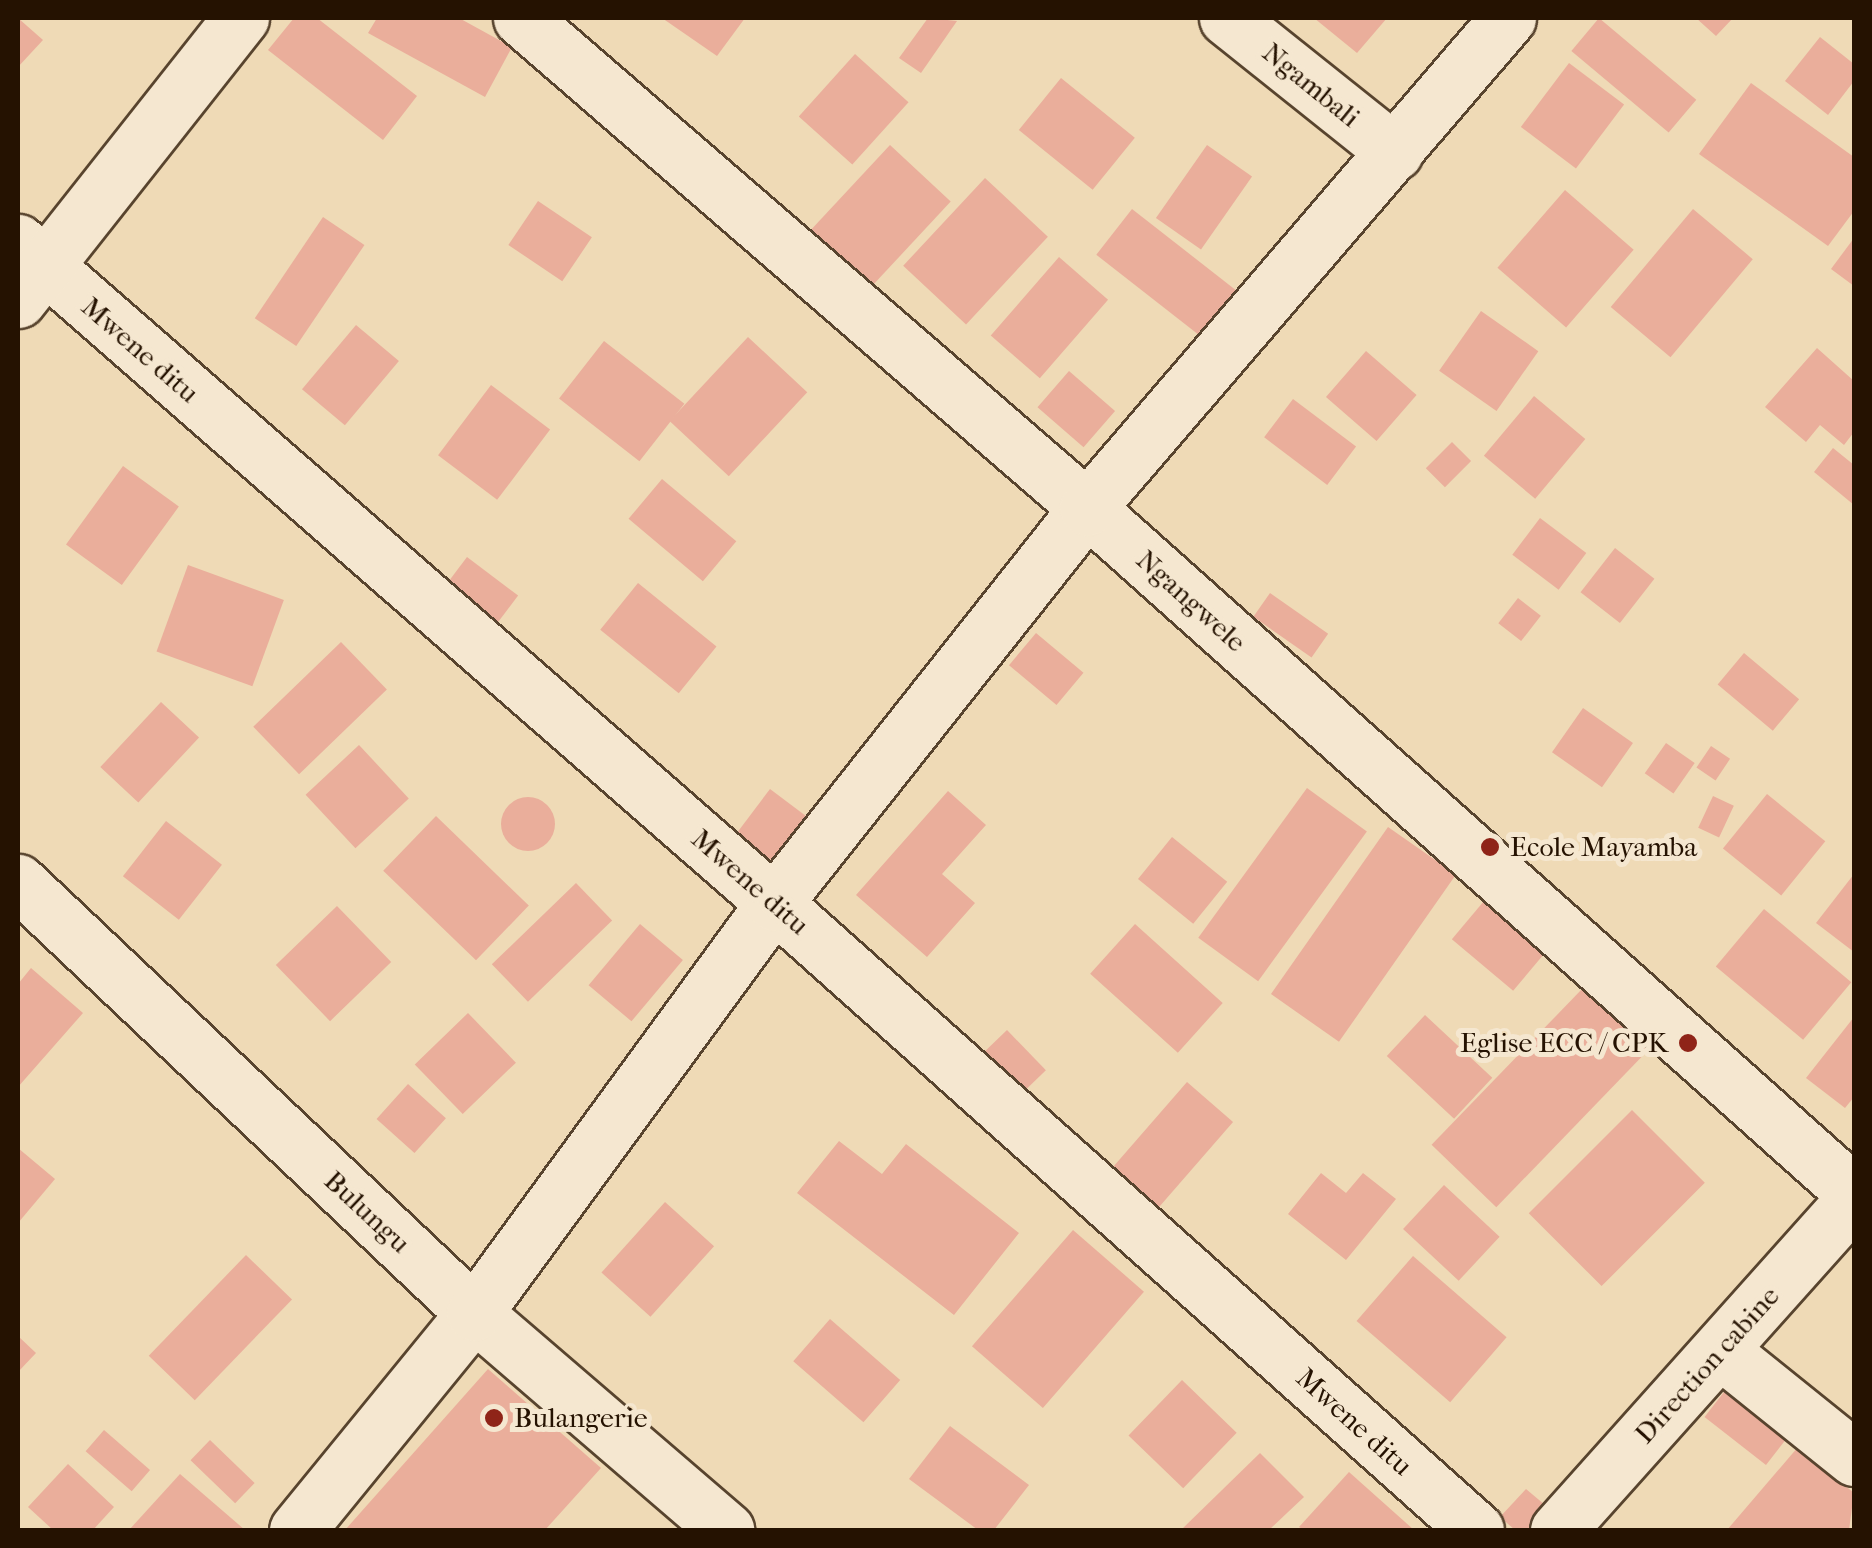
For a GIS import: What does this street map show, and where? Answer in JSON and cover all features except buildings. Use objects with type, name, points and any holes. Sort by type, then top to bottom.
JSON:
[{"type":"street","points":[[25,269],[241,18]]},
{"type":"street","name":"Ngangwele","points":[[521,18],[1087,508],[1854,1196]]},
{"type":"street","name":"Ngambali","points":[[1227,18],[1394,152]]},
{"type":"street","points":[[297,1530],[474,1313],[774,903],[1087,508],[1508,18]]},
{"type":"street","name":"Mwene ditu","points":[[25,269],[774,903],[1476,1530]]},
{"type":"street","name":"Bulungu","points":[[18,882],[474,1313],[726,1530]]},
{"type":"street","name":"Direction cabine","points":[[1558,1530],[1721,1351],[1854,1196]]},
{"type":"street","points":[[1721,1351],[1854,1458]]},
{"type":"place","name":"Ecole Mayamba","points":[[1490,847]]},
{"type":"place","name":"Eglise ECC / CPK","points":[[1688,1043]]},
{"type":"place","name":"Bulangerie","points":[[494,1418]]}]
